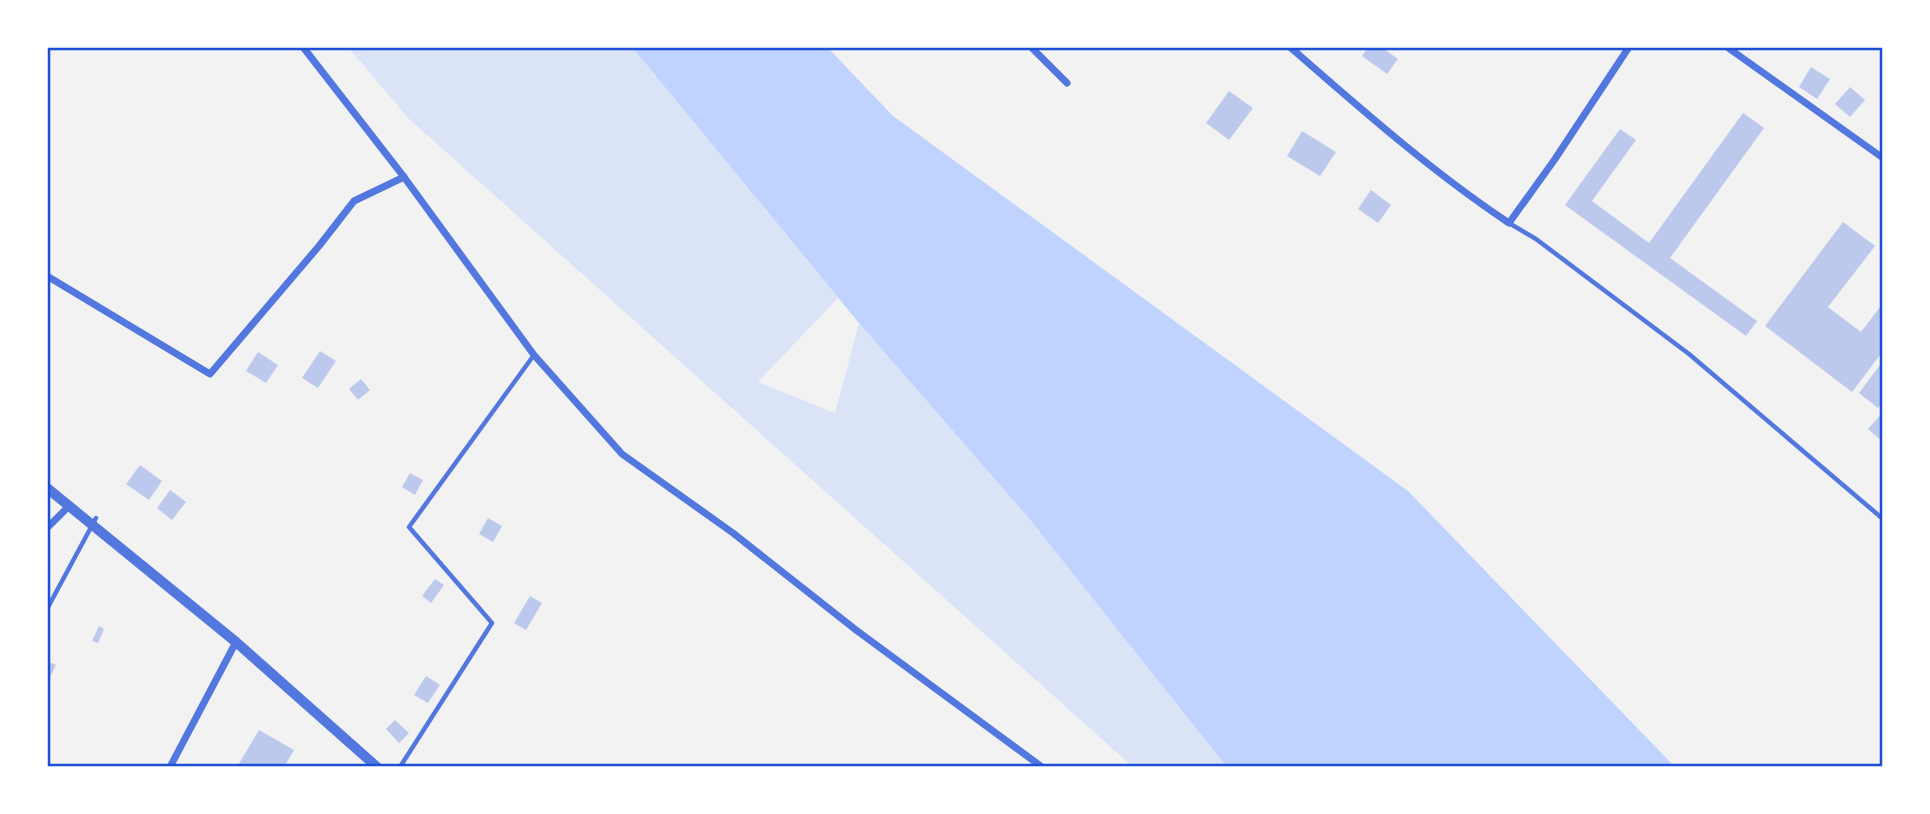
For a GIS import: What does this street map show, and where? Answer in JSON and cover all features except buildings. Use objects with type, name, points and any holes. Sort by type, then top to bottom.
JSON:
[{"type":"street","points":[[303,47],[404,177],[534,355],[622,454],[733,533],[856,630],[1042,767]]},
{"type":"street","points":[[1031,47],[1067,83]]},
{"type":"street","points":[[1290,47],[1381,126],[1509,223],[1629,47]]},
{"type":"street","points":[[1727,47],[1883,158]]},
{"type":"street","points":[[47,276],[210,374],[354,201],[404,177]]},
{"type":"street","points":[[47,488],[236,642],[377,767]]},
{"type":"street","points":[[47,528],[69,506]]},
{"type":"street","points":[[170,767],[236,642]]},
{"type":"lane","points":[[1509,223],[1536,239],[1689,355],[1883,519]]},
{"type":"lane","points":[[400,767],[492,623],[409,527],[534,355]]},
{"type":"lane","points":[[47,608],[96,518]]},
{"type":"shaded area","points":[[348,47],[632,47],[838,298],[758,382],[835,413],[859,323],[1027,516],[1227,767],[1133,767],[408,118]]},
{"type":"water","points":[[632,47],[827,47],[893,116],[1408,491],[1675,767],[1227,767],[1027,516],[859,323]]}]
